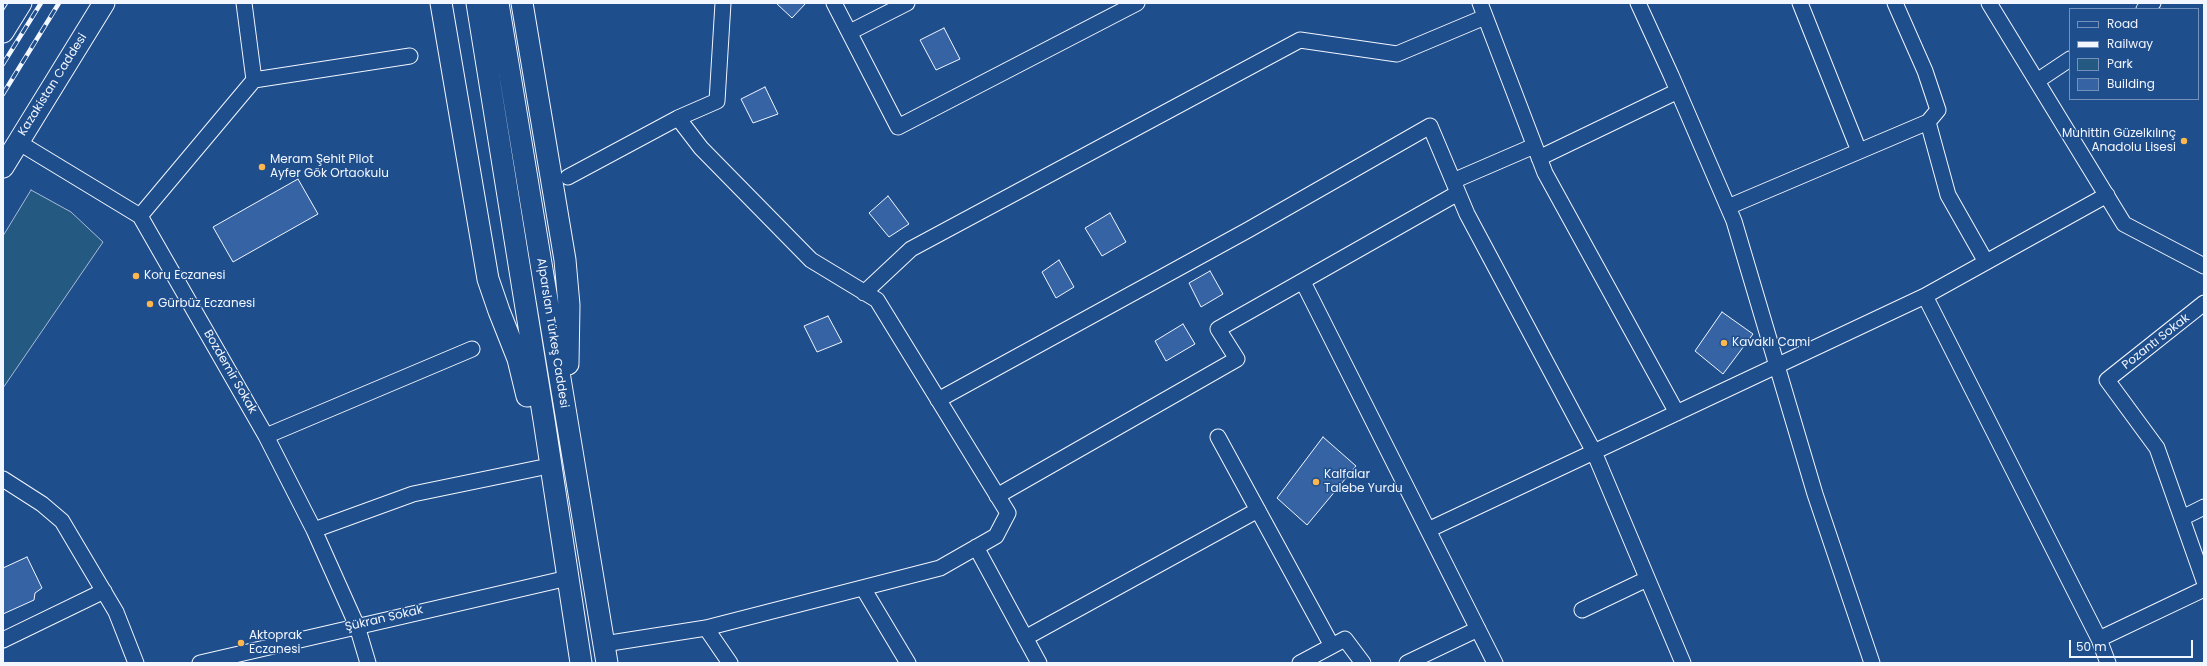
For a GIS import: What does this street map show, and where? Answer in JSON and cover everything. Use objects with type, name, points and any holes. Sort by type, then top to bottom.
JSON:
[{"type":"main road","points":[[3,32],[21,3]]},
{"type":"main road","name":"Kazakistan Caddesi","points":[[3,167],[104,3]]},
{"type":"main road","points":[[441,3],[488,279],[523,374],[546,502],[563,542]]},
{"type":"main road","name":"Alparslan Türkeş Caddesi","points":[[477,3],[581,663]]},
{"type":"main road","name":"Alparslan Türkeş Caddesi","points":[[498,3],[605,654]]},
{"type":"main road","points":[[522,3],[565,260],[569,305],[568,361],[588,491],[589,514],[586,537]]},
{"type":"street","points":[[244,3],[254,80]]},
{"type":"street","points":[[568,177],[678,118],[717,101],[723,3]]},
{"type":"street","points":[[834,3],[898,126],[1137,3]]},
{"type":"street","points":[[850,32],[907,3]]},
{"type":"street","points":[[1638,3],[1734,221],[1815,494],[1872,663]]},
{"type":"street","points":[[1800,3],[1860,151]]},
{"type":"street","points":[[1728,207],[1928,122],[1938,110],[1925,72],[1895,3]]},
{"type":"street","points":[[1989,3],[2124,224],[2204,266]]},
{"type":"street","points":[[864,293],[911,250],[1300,40],[1397,54],[1483,10],[1545,173],[1677,413]]},
{"type":"street","points":[[140,216],[254,80],[410,56]]},
{"type":"street","points":[[2037,82],[2069,60]]},
{"type":"street","points":[[997,496],[1237,359],[1218,329],[1303,282],[1456,187],[1678,91]]},
{"type":"street","points":[[605,654],[940,568],[996,536],[1008,512],[876,300],[811,260],[701,148],[678,118]]},
{"type":"street","points":[[1928,122],[1948,195],[1986,262]]},
{"type":"street","points":[[938,400],[1248,230],[1430,126],[1467,214],[1594,452],[1683,663]]},
{"type":"street","name":"Bozdemir Sokak","points":[[18,142],[140,216],[266,436],[314,530],[357,626],[368,663]]},
{"type":"street","points":[[1428,530],[1925,296],[2107,195]]},
{"type":"street","points":[[1303,282],[1495,663]]},
{"type":"street","points":[[1925,296],[2099,639],[2108,663]]},
{"type":"street","name":"Pozantı Sokak","points":[[2182,518],[2157,448],[2107,380],[2204,303]]},
{"type":"street","points":[[266,436],[472,349]]},
{"type":"street","points":[[1218,437],[1332,646]]},
{"type":"street","points":[[314,530],[413,494],[539,468]]},
{"type":"street","points":[[3,479],[42,504],[62,521],[116,612],[136,663]]},
{"type":"street","points":[[2204,507],[2182,518],[2204,581]]},
{"type":"street","points":[[1025,638],[1258,510]]},
{"type":"street","points":[[976,547],[1039,663]]},
{"type":"street","name":"Şükran Sokak","points":[[200,663],[568,578]]},
{"type":"street","points":[[1582,610],[1647,578]]},
{"type":"street","points":[[863,588],[908,663]]},
{"type":"street","points":[[2099,639],[2204,589]]},
{"type":"street","points":[[3,640],[104,591]]},
{"type":"street","points":[[706,628],[730,663]]},
{"type":"street","points":[[1408,663],[1478,629]]},
{"type":"street","points":[[1300,663],[1345,639],[1363,663]]},
{"type":"green space","points":[[31,190],[71,212],[103,242],[3,388],[3,236]]},
{"type":"building","points":[[776,3],[806,3],[792,18]]},
{"type":"building","points":[[944,28],[960,59],[936,70],[920,40]]},
{"type":"building","points":[[765,87],[778,114],[753,123],[741,99]]},
{"type":"building","points":[[298,179],[318,214],[233,262],[213,227]]},
{"type":"building","points":[[888,196],[909,224],[889,237],[869,213]]},
{"type":"building","points":[[1110,213],[1126,242],[1102,256],[1085,228]]},
{"type":"building","points":[[1059,260],[1074,287],[1056,298],[1042,272]]},
{"type":"building","points":[[1210,271],[1223,294],[1201,307],[1189,283]]},
{"type":"building","name":"Kavaklı Cami","points":[[1722,312],[1753,334],[1723,374],[1695,351]]},
{"type":"building","points":[[828,316],[842,342],[817,352],[804,326]]},
{"type":"building","points":[[1183,324],[1195,344],[1166,361],[1155,341]]},
{"type":"building","name":"Kalfalar Talebe Yurdu","points":[[1323,437],[1356,466],[1307,525],[1277,498]]},
{"type":"building","points":[[27,557],[42,588],[35,593],[34,600],[3,614],[3,568]]},
{"type":"railway","points":[[3,64],[41,3]]},
{"type":"railway","points":[[3,94],[59,3]]},
{"type":"place","name":"Muhittin Güzelkılınç Anadolu Lisesi","points":[[2184,141]]},
{"type":"place","name":"Meram Şehit Pilot Ayfer Gök Ortaokulu","points":[[262,167]]},
{"type":"place","name":"Koru Eczanesi","points":[[136,276]]},
{"type":"place","name":"Gürbüz Eczanesi","points":[[150,304]]},
{"type":"place","name":"Kavaklı Cami","points":[[1724,343]]},
{"type":"place","name":"Kalfalar Talebe Yurdu","points":[[1316,482]]},
{"type":"place","name":"Aktoprak Eczanesi","points":[[241,643]]}]
